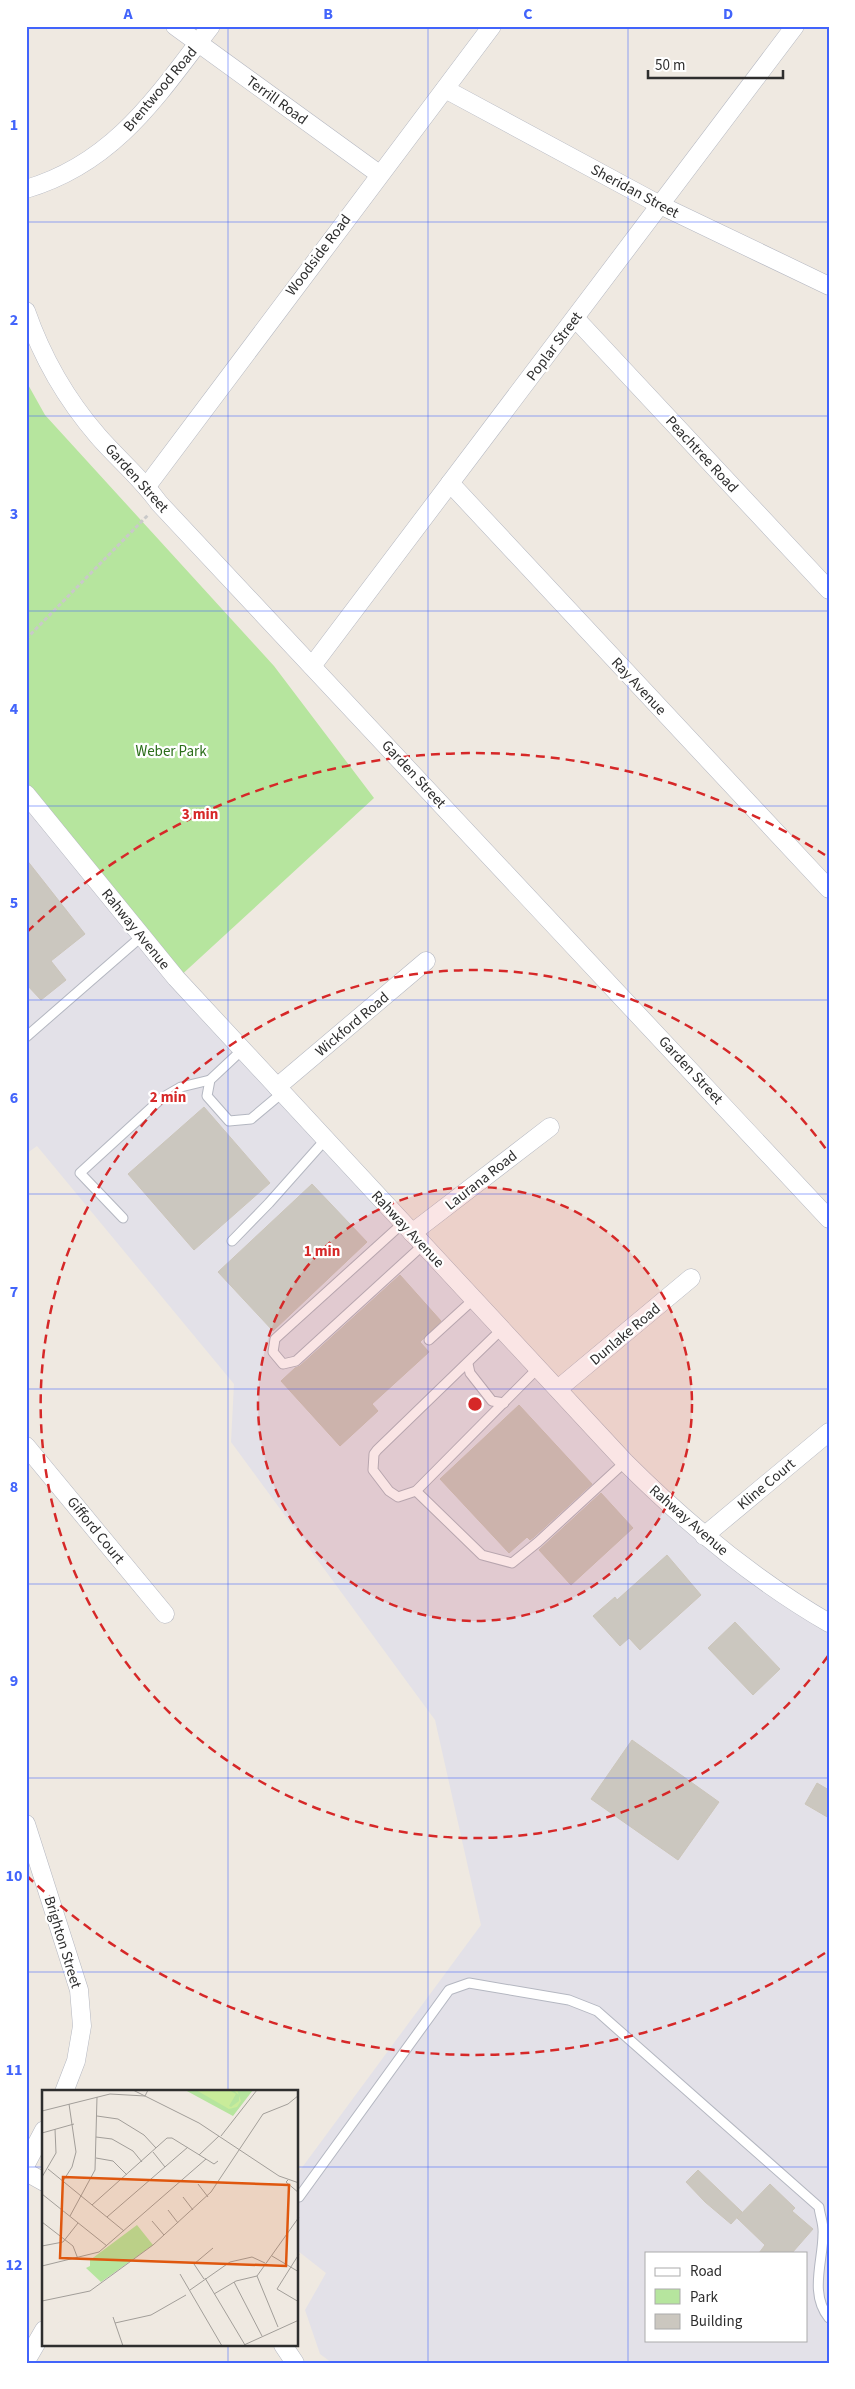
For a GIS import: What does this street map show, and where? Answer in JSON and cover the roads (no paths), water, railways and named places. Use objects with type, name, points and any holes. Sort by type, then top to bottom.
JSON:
[{"type":"street","name":"Terrill Road","points":[[175,26],[378,174]]},
{"type":"street","name":"Brentwood Road","points":[[26,189],[62,176],[94,158],[111,145],[148,109],[211,26]]},
{"type":"street","name":"Woodside Road","points":[[147,486],[378,174],[446,89],[492,26]]},
{"type":"street","name":"Poplar Street","points":[[312,666],[795,26]]},
{"type":"street","name":"Sheridan Street","points":[[446,89],[660,206],[829,286]]},
{"type":"street","name":"Garden Street","points":[[26,311],[34,333],[55,376],[75,408],[99,436],[829,1219]]},
{"type":"street","name":"Peachtree Road","points":[[575,318],[829,590]]},
{"type":"street","name":"Ray Avenue","points":[[450,483],[829,889]]},
{"type":"street","name":"Rahway Avenue","points":[[26,794],[176,978],[625,1462],[668,1505],[704,1536],[754,1575],[829,1623]]},
{"type":"street","name":"Wickford Road","points":[[279,1090],[426,961]]},
{"type":"street","name":"Laurana Road","points":[[413,1233],[550,1127]]},
{"type":"street","name":"Dunlake Road","points":[[558,1389],[691,1278]]},
{"type":"street","name":"Kline Court","points":[[704,1536],[829,1432]]},
{"type":"street","name":"Gifford Court","points":[[26,1446],[165,1614]]},
{"type":"street","name":"Brighton Street","points":[[26,1824],[79,1990],[82,2026],[76,2061],[65,2090]]},
{"type":"street","points":[[26,2164],[42,2134]]},
{"type":"street","points":[[26,2172],[42,2181]]},
{"type":"street","points":[[26,2361],[42,2333]]},
{"type":"street","points":[[284,2346],[295,2363]]},
{"type":"lane","points":[[26,1037],[142,936]]},
{"type":"lane","points":[[123,1218],[80,1173],[162,1098],[181,1087],[210,1080],[242,1050]]},
{"type":"lane","points":[[210,1080],[207,1096],[229,1121],[251,1119],[279,1090]]},
{"type":"lane","points":[[232,1241],[326,1140]]},
{"type":"lane","points":[[413,1233],[296,1361],[283,1364],[274,1352],[276,1339],[413,1233]]},
{"type":"lane","points":[[430,1340],[474,1299]]},
{"type":"lane","points":[[502,1329],[374,1454],[373,1470],[389,1491],[398,1497],[416,1492],[538,1368]]},
{"type":"lane","points":[[468,1364],[470,1373],[492,1401],[504,1403]]},
{"type":"lane","points":[[416,1492],[482,1555],[512,1563],[538,1542],[625,1462]]},
{"type":"lane","points":[[299,2197],[450,1990],[469,1983],[568,2000],[597,2011],[819,2207],[824,2234],[818,2271],[819,2296],[829,2318]]},
{"type":"park label","name":"Weber Park","points":[[171,751]]}]
